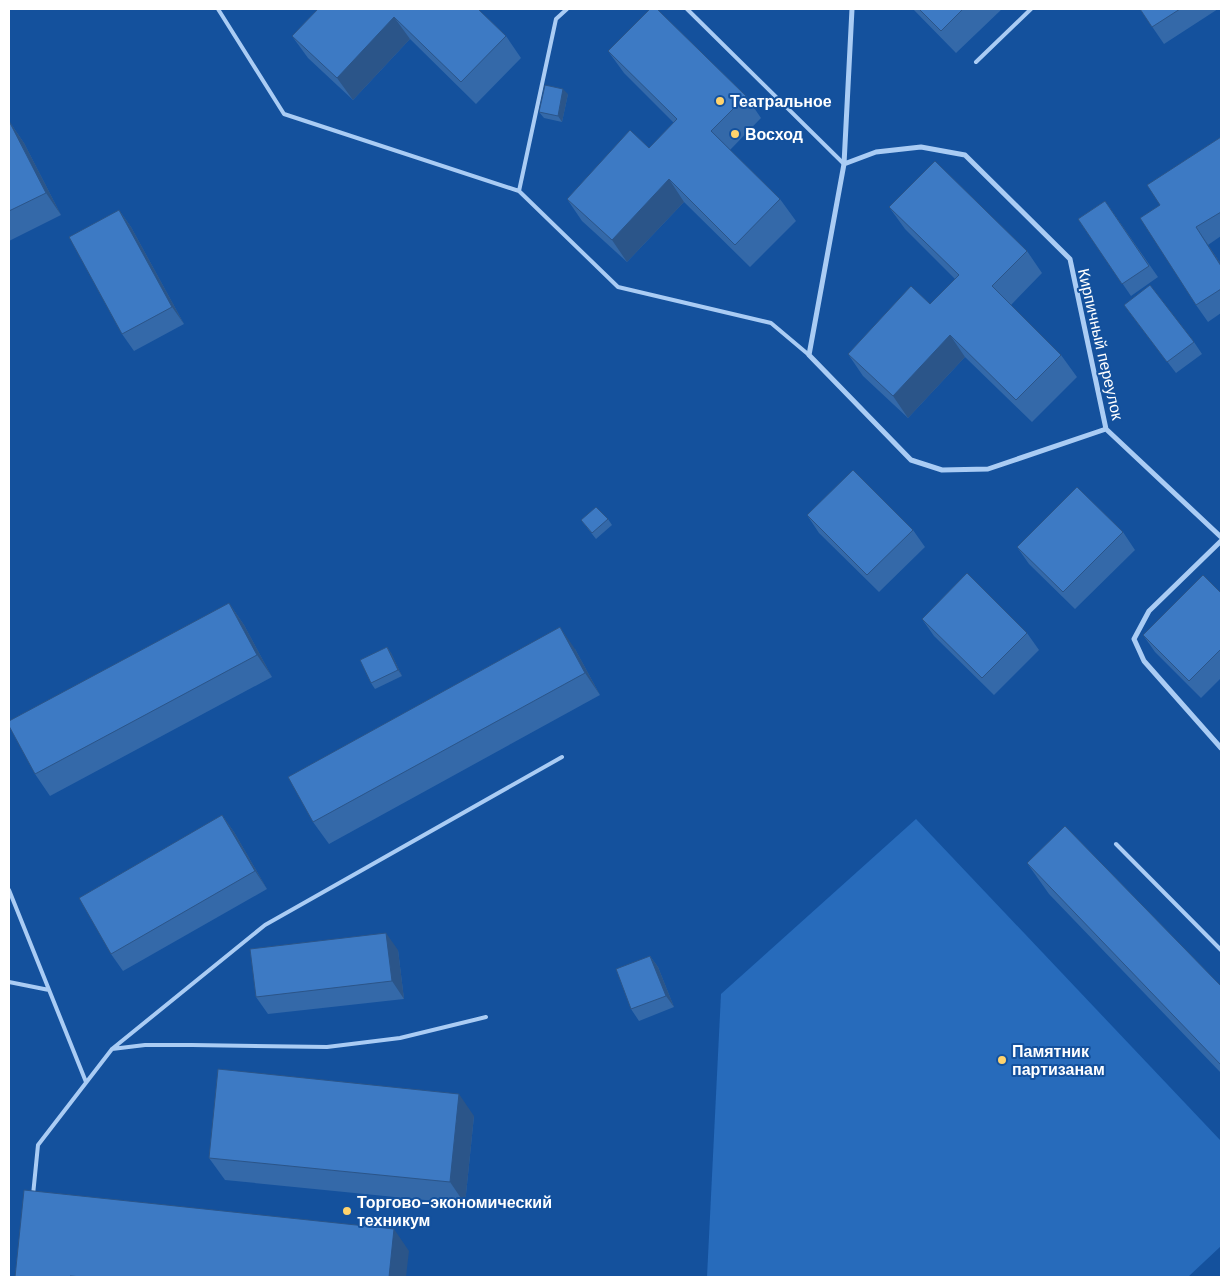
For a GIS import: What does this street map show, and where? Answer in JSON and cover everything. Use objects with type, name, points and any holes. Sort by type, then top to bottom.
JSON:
[{"type":"street","points":[[852,9],[844,164],[809,355],[911,460],[942,470],[988,469],[1106,429]]},
{"type":"street","name":"Кирпичный переулок","points":[[844,164],[876,152],[922,147],[965,155],[1070,259],[1106,429],[1221,537]]},
{"type":"street","points":[[1221,541],[1148,612],[1134,639],[1144,661],[1221,748]]},
{"type":"lane","points":[[218,9],[284,114],[519,191],[618,287],[771,323],[809,355]]},
{"type":"lane","points":[[519,191],[556,19],[567,9]]},
{"type":"lane","points":[[687,9],[844,164]]},
{"type":"lane","points":[[976,62],[1031,9]]},
{"type":"lane","points":[[32,1202],[38,1146],[112,1049],[265,925],[562,757]]},
{"type":"lane","points":[[1116,844],[1221,950]]},
{"type":"lane","points":[[9,890],[86,1082]]},
{"type":"lane","points":[[9,982],[49,990]]},
{"type":"lane","points":[[112,1049],[145,1045],[327,1047],[400,1038],[486,1017]]},
{"type":"shaded area","points":[[916,819],[1221,1141],[1221,1246],[1188,1277],[707,1277],[721,994]]},
{"type":"building","points":[[318,9],[478,9],[506,36],[461,82],[394,17],[337,78],[292,36]]},
{"type":"building","points":[[650,9],[657,9],[746,96],[711,131],[780,199],[735,245],[669,179],[612,240],[567,199],[630,130],[649,148],[677,119],[608,51]]},
{"type":"building","points":[[919,9],[963,9],[941,31]]},
{"type":"building","points":[[1140,9],[1180,9],[1152,27]]},
{"type":"building","points":[[545,85],[563,89],[558,116],[539,112]]},
{"type":"building","points":[[9,121],[46,193],[9,211]]},
{"type":"building","points":[[1221,137],[1221,212],[1196,227],[1221,266],[1221,289],[1196,305],[1140,218],[1160,205],[1147,185]]},
{"type":"building","points":[[935,161],[1027,251],[992,286],[1061,355],[1016,400],[950,335],[893,396],[848,354],[911,286],[930,304],[959,275],[889,207]]},
{"type":"building","points":[[1105,201],[1149,266],[1122,284],[1078,219]]},
{"type":"building","points":[[119,210],[172,307],[122,334],[69,237]]},
{"type":"building","points":[[1150,285],[1194,342],[1167,362],[1124,305]]},
{"type":"building","points":[[853,470],[913,530],[867,575],[807,515]]},
{"type":"building","points":[[1077,487],[1123,532],[1063,592],[1017,547]]},
{"type":"building","points":[[596,507],[608,519],[592,533],[581,520]]},
{"type":"building","points":[[967,573],[1027,633],[982,678],[922,619]]},
{"type":"building","points":[[1203,575],[1221,593],[1221,649],[1189,681],[1143,635]]},
{"type":"building","points":[[229,603],[257,655],[35,774],[9,726],[9,721]]},
{"type":"building","points":[[560,627],[585,673],[313,822],[288,777]]},
{"type":"building","points":[[387,647],[398,670],[371,683],[360,660]]},
{"type":"building","points":[[222,815],[255,871],[111,954],[79,898]]},
{"type":"building","points":[[1065,826],[1221,986],[1221,1065],[1027,863]]},
{"type":"building","points":[[386,933],[392,981],[256,997],[250,949]]},
{"type":"building","points":[[650,956],[666,996],[631,1009],[616,969]]},
{"type":"building","points":[[218,1069],[459,1094],[450,1182],[209,1158]]},
{"type":"building","points":[[24,1190],[394,1229],[389,1277],[15,1277]]},
{"type":"place","name":"Театральное","points":[[720,101]]},
{"type":"place","name":"Восход","points":[[735,134]]},
{"type":"place","name":"Памятник партизанам","points":[[1002,1060]]},
{"type":"place","name":"Торгово-экономический техникум","points":[[347,1211]]}]
